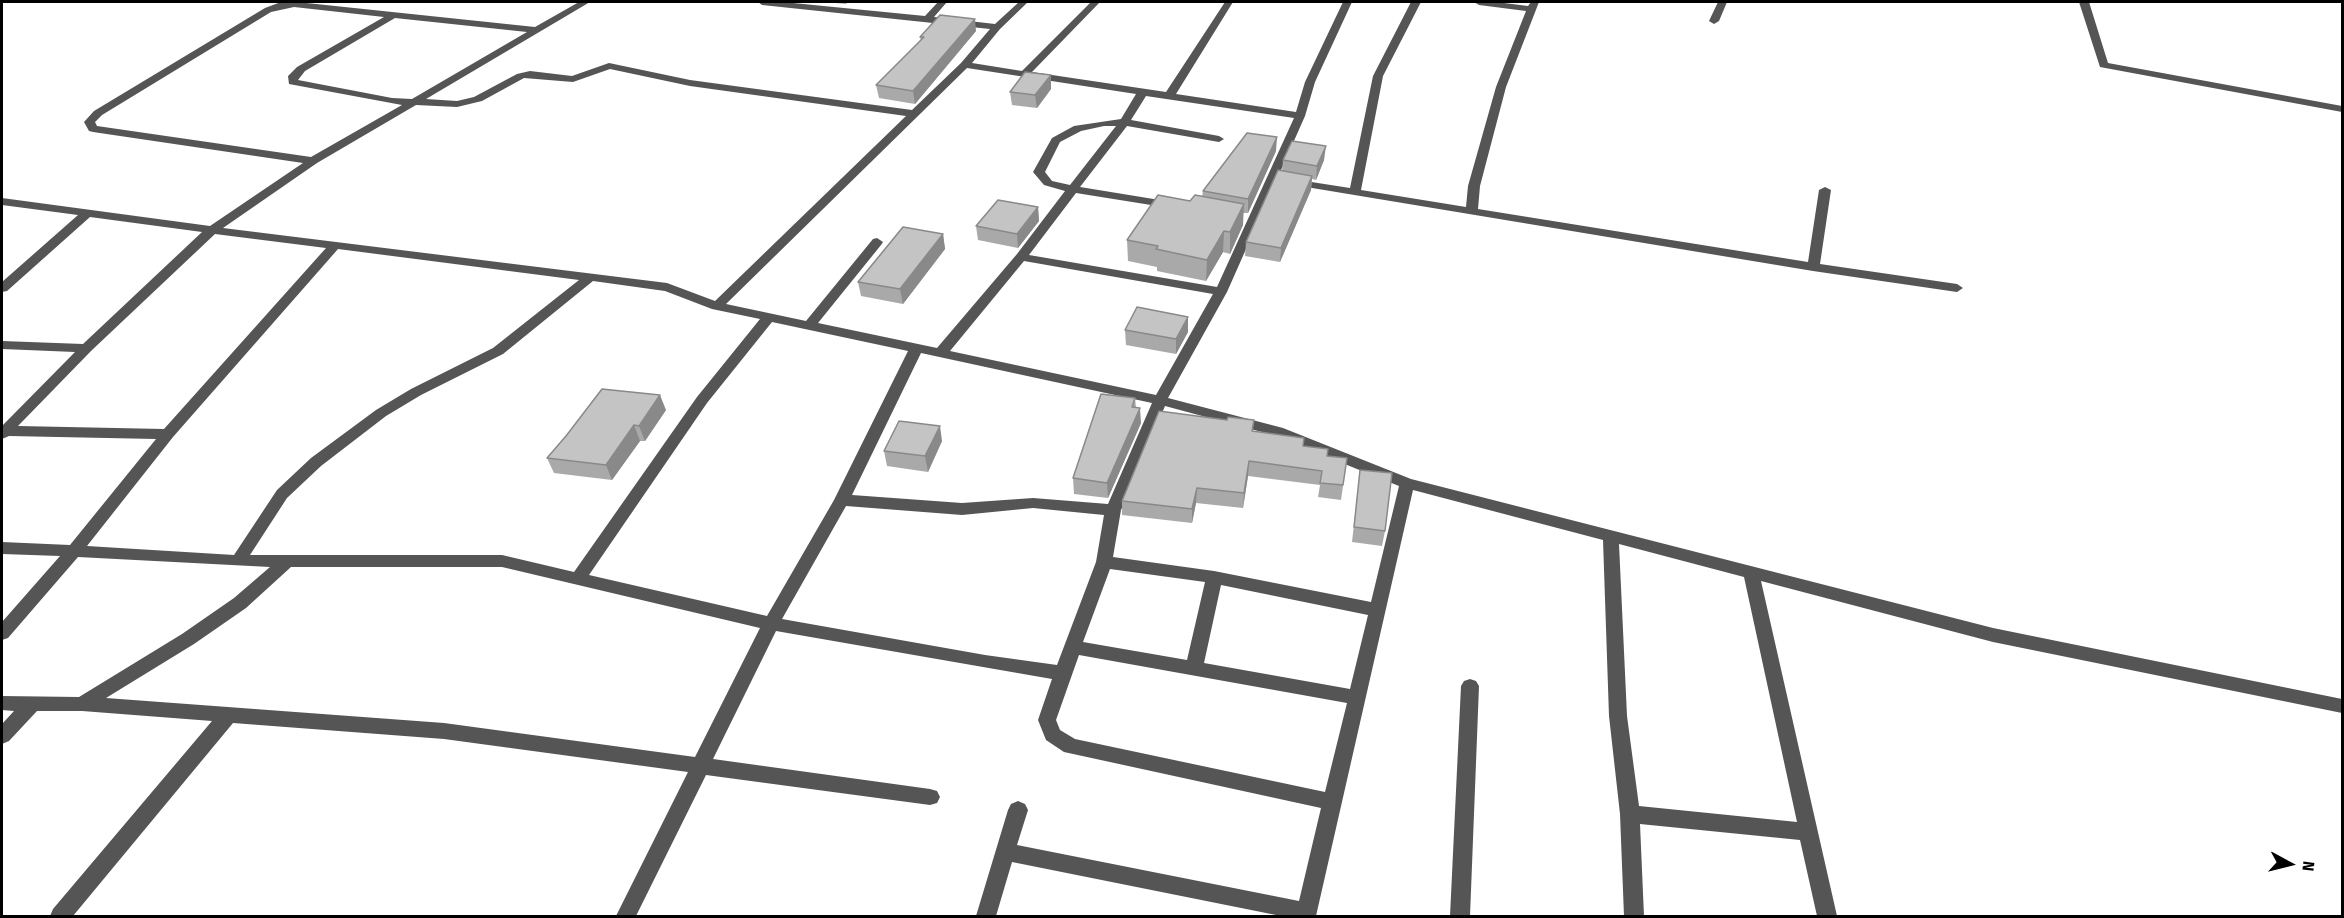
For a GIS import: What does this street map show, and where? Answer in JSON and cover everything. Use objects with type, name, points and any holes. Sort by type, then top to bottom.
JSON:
[{"type":"street","points":[[3,433],[86,348],[212,231],[313,161],[585,2]]},
{"type":"street","points":[[762,2],[997,27]]},
{"type":"street","points":[[927,20],[943,2]]},
{"type":"street","points":[[717,306],[965,65],[997,27],[1024,2]]},
{"type":"street","points":[[1024,74],[1096,2]]},
{"type":"street","points":[[1169,96],[1229,2]]},
{"type":"street","points":[[1332,802],[1071,746],[1053,735],[1047,720],[1104,562],[1113,510],[1160,400],[1221,292],[1246,219],[1271,178],[1300,116],[1310,82],[1348,2]]},
{"type":"street","points":[[1355,192],[1378,76],[1416,2]]},
{"type":"street","points":[[1472,210],[1474,186],[1501,87],[1533,5],[1479,2]]},
{"type":"street","points":[[1714,21],[1722,2]]},
{"type":"street","points":[[2084,2],[2104,64],[2343,110]]},
{"type":"street","points":[[313,161],[93,129],[89,122],[118,101],[268,10],[281,6],[294,4],[534,30]]},
{"type":"street","points":[[392,16],[300,69],[293,76],[293,82],[411,103],[468,103],[521,76],[573,79],[609,66],[690,82],[915,114]]},
{"type":"street","points":[[965,65],[1300,116]]},
{"type":"street","points":[[940,354],[1021,257],[1124,122],[1143,92]]},
{"type":"street","points":[[1184,208],[1071,189],[1048,183],[1040,172],[1056,140],[1078,128],[1124,122],[1219,140]]},
{"type":"street","points":[[1271,178],[1813,267],[1957,288]]},
{"type":"street","points":[[1813,267],[1825,190]]},
{"type":"street","points":[[2,201],[212,231],[667,287],[717,306],[1160,400],[1278,430],[1407,483],[1611,534],[1993,635],[2343,706]]},
{"type":"street","points":[[2,288],[87,213]]},
{"type":"street","points":[[810,324],[877,242]]},
{"type":"street","points":[[2,633],[74,551],[168,434],[334,246]]},
{"type":"street","points":[[1021,257],[1221,292]]},
{"type":"street","points":[[238,561],[282,494],[316,462],[381,413],[416,392],[498,351],[589,278]]},
{"type":"street","points":[[577,580],[702,400],[769,317]]},
{"type":"street","points":[[2,345],[86,348]]},
{"type":"street","points":[[626,916],[771,624],[842,500],[916,349]]},
{"type":"street","points":[[3,433],[168,434]]},
{"type":"street","points":[[1006,852],[1307,914],[1407,483]]},
{"type":"street","points":[[842,500],[962,509],[1033,502],[1113,510]]},
{"type":"street","points":[[1611,534],[1618,716],[1630,814],[1634,916]]},
{"type":"street","points":[[2,548],[238,561],[502,561],[771,624],[985,662],[1063,673]]},
{"type":"street","points":[[82,705],[189,639],[240,603],[287,561]]},
{"type":"street","points":[[1104,562],[1214,577],[1377,610]]},
{"type":"street","points":[[1751,571],[1827,916]]},
{"type":"street","points":[[1194,668],[1214,577]]},
{"type":"street","points":[[1075,647],[1357,698]]},
{"type":"street","points":[[1460,916],[1470,686]]},
{"type":"street","points":[[2,703],[82,705],[227,717],[444,730],[930,797]]},
{"type":"street","points":[[2,736],[32,705]]},
{"type":"street","points":[[60,916],[227,717]]},
{"type":"street","points":[[986,916],[1018,810]]},
{"type":"street","points":[[1630,814],[1808,832]]},
{"type":"building","points":[[940,15],[975,19],[913,91],[876,85],[924,37],[920,37]]},
{"type":"building","points":[[1025,72],[1051,75],[1035,95],[1010,92]]},
{"type":"building","points":[[1247,133],[1277,137],[1248,199],[1203,191]]},
{"type":"building","points":[[1292,141],[1326,146],[1317,166],[1283,160]]},
{"type":"building","points":[[1278,170],[1312,176],[1281,248],[1246,242]]},
{"type":"building","points":[[1158,195],[1190,201],[1195,195],[1244,204],[1230,232],[1224,231],[1207,260],[1127,240]]},
{"type":"building","points":[[998,200],[1038,207],[1017,234],[976,226]]},
{"type":"building","points":[[903,227],[943,234],[900,289],[858,282]]},
{"type":"building","points":[[1137,307],[1188,317],[1176,339],[1125,330]]},
{"type":"building","points":[[602,389],[660,395],[639,426],[634,425],[606,465],[547,458],[566,436]]},
{"type":"building","points":[[1101,394],[1135,398],[1132,407],[1140,408],[1107,483],[1073,478]]},
{"type":"building","points":[[1159,411],[1227,420],[1228,417],[1254,420],[1252,431],[1304,438],[1303,446],[1328,449],[1327,456],[1347,458],[1343,485],[1320,483],[1322,471],[1249,461],[1244,493],[1197,488],[1192,509],[1122,501]]},
{"type":"building","points":[[899,421],[940,426],[925,456],[884,451]]},
{"type":"building","points":[[1360,470],[1392,473],[1385,531],[1354,527]]}]
